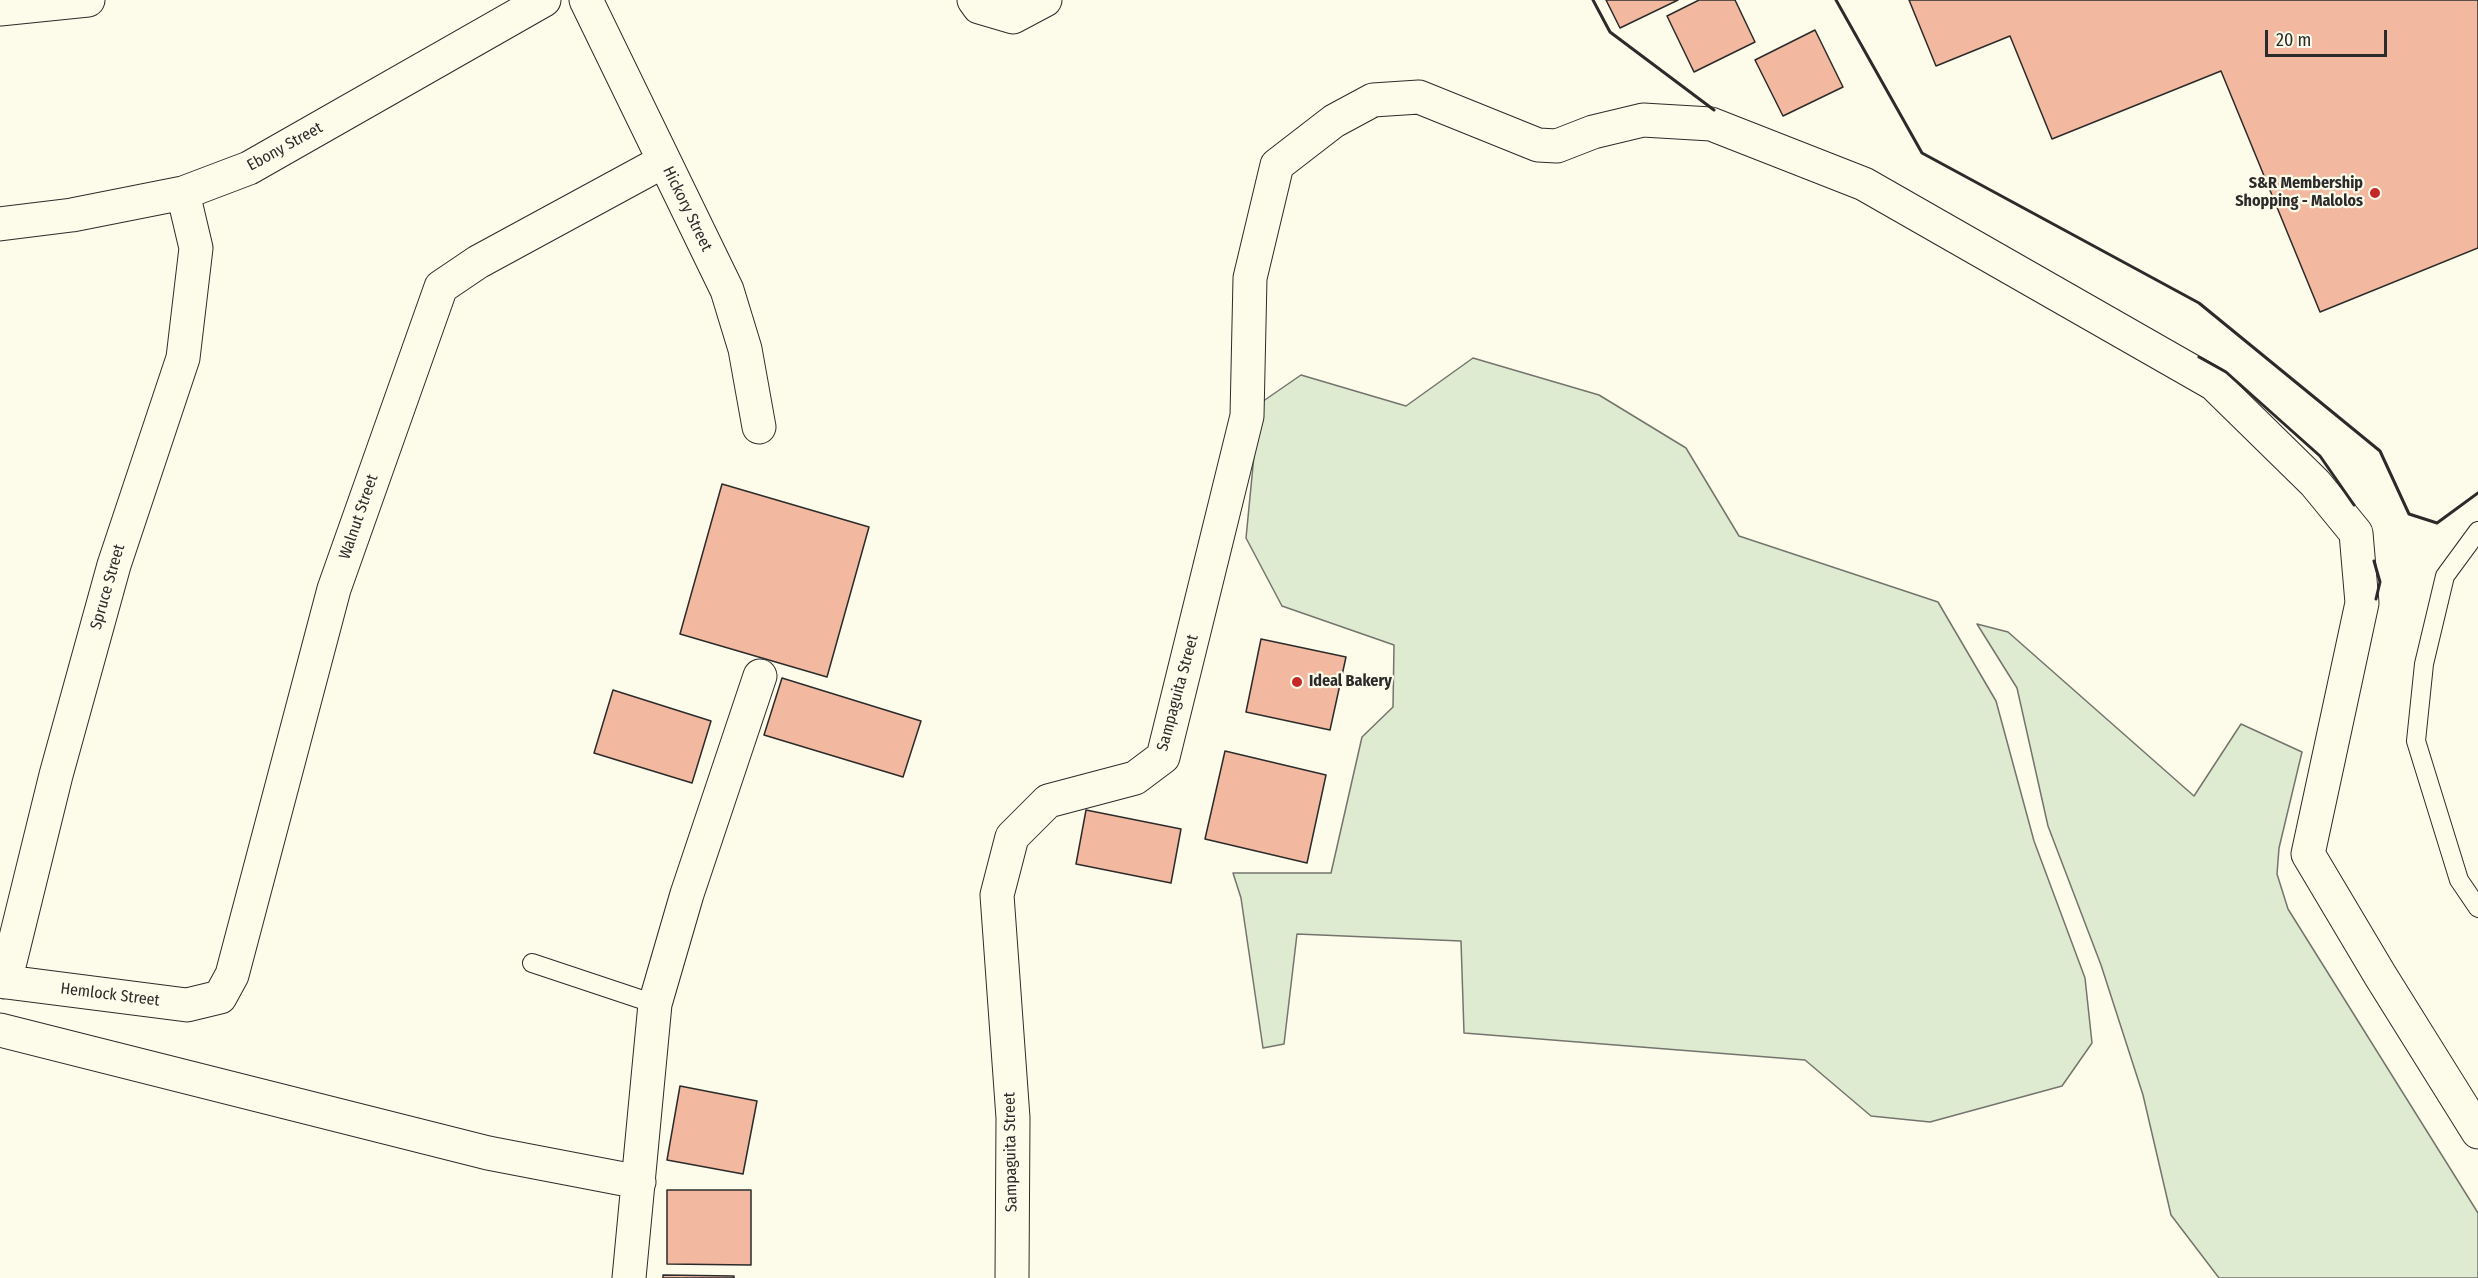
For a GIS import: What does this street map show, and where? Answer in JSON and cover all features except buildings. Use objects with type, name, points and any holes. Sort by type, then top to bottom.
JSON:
[{"type":"street","points":[[0,9],[88,0]]},
{"type":"street","name":"Ebony Street","points":[[0,224],[72,215],[183,193],[249,168],[544,0]]},
{"type":"street","name":"Hickory Street","points":[[586,0],[727,290],[745,348],[759,427]]},
{"type":"street","points":[[974,0],[979,8],[1014,17],[1044,0]]},
{"type":"street","name":"Sampaguita Street","points":[[1012,1278],[1013,1118],[997,895],[1012,837],[1048,801],[1135,778],[1163,757],[1247,416],[1250,278],[1277,165],[1334,121],[1373,99],[1419,97],[1538,145],[1557,146],[1593,132],[1643,120],[1712,124],[1863,184],[2214,384],[2315,483],[2356,533],[2362,603],[2308,854],[2478,1132]]},
{"type":"street","name":"Walnut Street","points":[[220,997],[232,975],[334,589],[441,287],[478,262],[664,161]]},
{"type":"street","name":"Spruce Street","points":[[3,981],[56,775],[114,565],[183,358],[196,248],[183,193]]},
{"type":"street","points":[[629,1278],[655,1004],[687,894],[760,676]]},
{"type":"street","name":"Hemlock Street","points":[[3,981],[187,1005],[220,997]]},
{"type":"street","points":[[0,1030],[488,1153],[639,1182]]},
{"type":"lane","points":[[2478,531],[2445,576],[2424,664],[2416,741],[2459,880],[2478,908]]},
{"type":"lane","points":[[532,963],[655,1004]]},
{"type":"green space","points":[[1473,358],[1599,395],[1686,448],[1739,536],[1938,602],[1996,701],[2034,841],[2085,978],[2092,1043],[2062,1086],[1930,1122],[1871,1116],[1805,1060],[1464,1033],[1461,941],[1297,934],[1284,1044],[1263,1048],[1241,898],[1233,873],[1331,873],[1362,737],[1393,707],[1394,645],[1282,606],[1246,538],[1259,404],[1301,375],[1406,406]]},
{"type":"green space","points":[[1977,624],[2008,632],[2194,796],[2241,724],[2302,752],[2279,848],[2277,874],[2288,909],[2478,1213],[2478,1278],[2219,1278],[2171,1215],[2143,1095],[2101,965],[2048,826],[2017,688]]},
{"type":"wall","points":[[1593,0],[1610,32],[1714,110]]},
{"type":"wall","points":[[1836,0],[1922,153],[2199,303],[2380,451],[2409,514],[2437,523],[2478,493]]},
{"type":"wall","points":[[2199,357],[2226,372],[2320,456],[2354,505]]},
{"type":"wall","points":[[2374,561],[2380,582],[2376,599]]},
{"type":"place","name":"S&R Membership Shopping - Malolos","points":[[2375,193]]},
{"type":"place","name":"Ideal Bakery","points":[[1297,682]]}]
